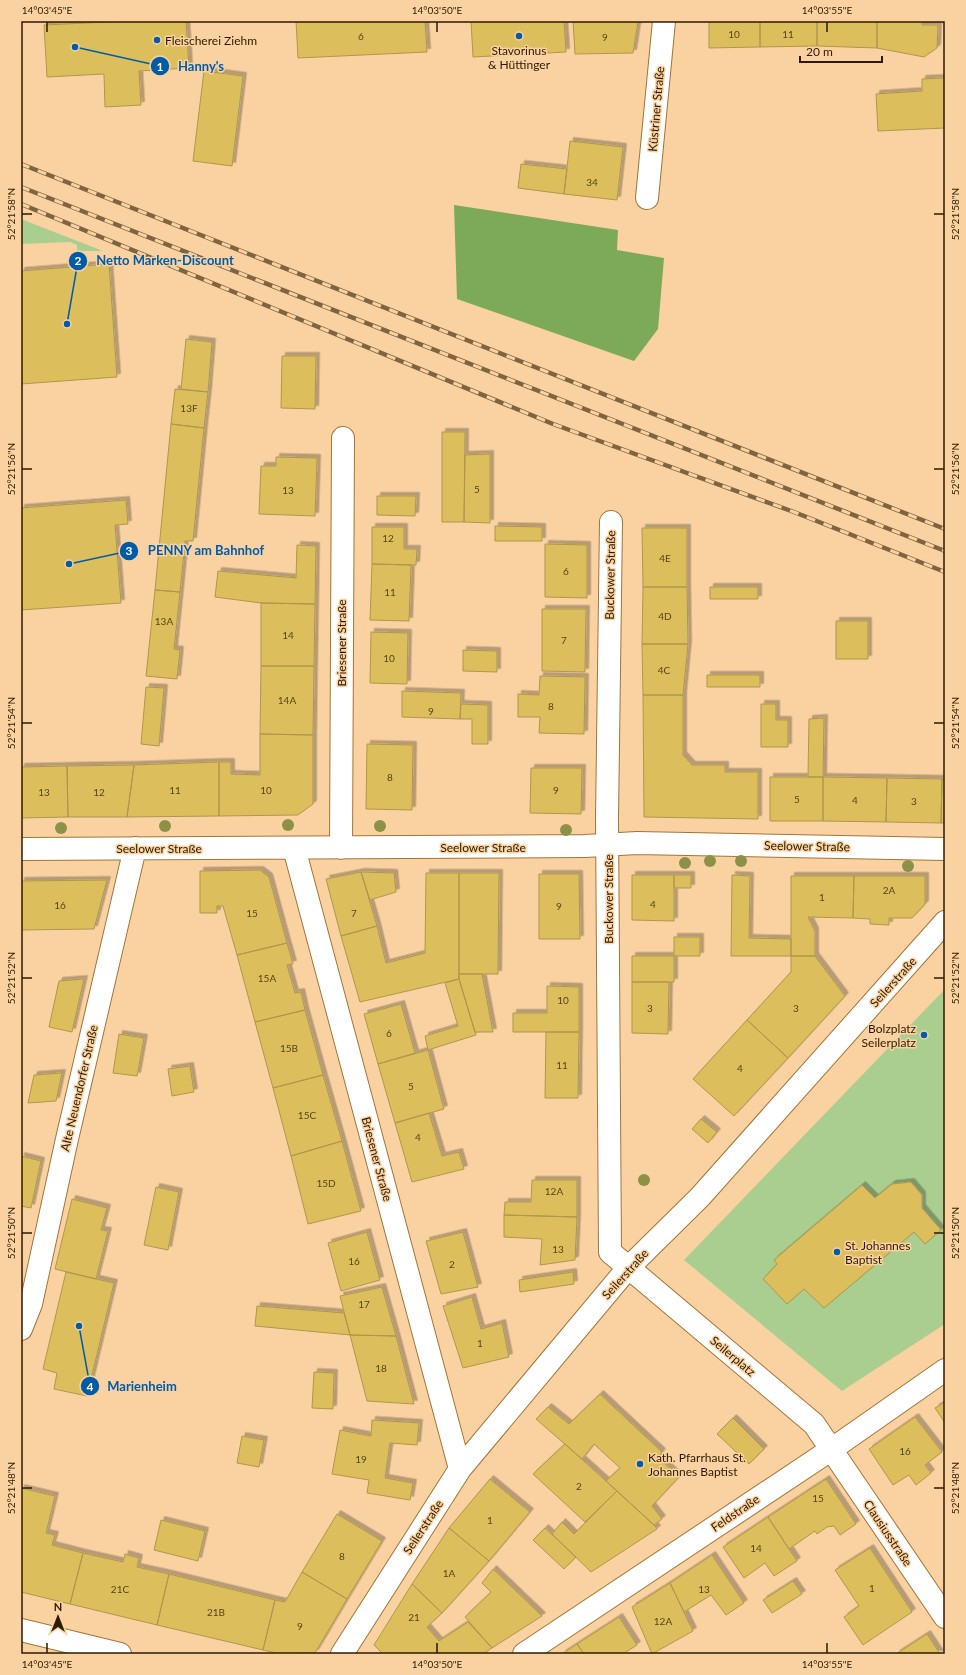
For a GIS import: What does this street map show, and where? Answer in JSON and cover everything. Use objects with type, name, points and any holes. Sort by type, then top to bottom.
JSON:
[{"type":"street","name":"Küstriner Straße","points":[[647,198],[664,21]]},
{"type":"street","name":"Briesener Straße","points":[[341,848],[343,438]]},
{"type":"street","name":"Buckower Straße","points":[[611,522],[607,845],[610,1252],[628,1268]]},
{"type":"street","name":"Seelower Straße","points":[[21,849],[341,848],[607,845],[637,843],[945,849]]},
{"type":"street","name":"Alte Neuendorfer Straße","points":[[21,1329],[30,1304],[135,848]]},
{"type":"street","name":"Briesener Straße","points":[[294,848],[460,1469]]},
{"type":"street","name":"Seilerstraße","points":[[342,1654],[460,1469],[628,1268],[700,1197],[945,922]]},
{"type":"street","name":"Seilerplatz","points":[[628,1268],[814,1424],[832,1449]]},
{"type":"street","name":"Feldstraße","points":[[524,1654],[832,1449],[945,1370]]},
{"type":"street","name":"Clausiusstraße","points":[[832,1449],[945,1617]]},
{"type":"street","points":[[21,1630],[120,1654]]},
{"type":"green space","points":[[454,205],[618,230],[617,250],[664,258],[658,329],[634,361],[457,299]]},
{"type":"green space","points":[[21,219],[103,251],[77,251],[77,245],[70,242],[21,244]]},
{"type":"green space","points":[[945,989],[945,1324],[842,1391],[684,1260]]},
{"type":"building","points":[[129,21],[186,21],[189,68],[139,71],[141,105],[105,107],[104,74],[47,77],[44,25]]},
{"type":"building","points":[[296,21],[425,21],[427,52],[298,58]]},
{"type":"building","name":"Stavorinus & Hüttinger","points":[[471,21],[564,21],[566,52],[473,57]]},
{"type":"building","points":[[573,21],[638,21],[633,53],[575,54]]},
{"type":"building","points":[[709,21],[760,21],[760,47],[709,48]]},
{"type":"building","points":[[760,21],[817,21],[817,46],[760,47]]},
{"type":"building","points":[[817,21],[877,21],[877,48],[817,46]]},
{"type":"building","points":[[877,21],[922,21],[922,25],[938,25],[937,48],[924,57],[877,48]]},
{"type":"building","points":[[204,71],[243,76],[232,166],[193,161]]},
{"type":"building","points":[[945,78],[945,128],[878,131],[876,94],[922,91],[922,79]]},
{"type":"building","points":[[570,141],[623,147],[617,200],[564,194]]},
{"type":"building","points":[[521,164],[567,169],[564,194],[518,188]]},
{"type":"building","points":[[109,264],[117,377],[21,384],[21,271]]},
{"type":"building","points":[[186,339],[212,342],[208,392],[181,389]]},
{"type":"building","points":[[282,356],[316,356],[315,409],[281,408]]},
{"type":"building","points":[[175,389],[208,392],[204,428],[171,424]]},
{"type":"building","points":[[171,424],[204,428],[193,541],[185,541],[180,592],[155,590]]},
{"type":"building","points":[[442,432],[465,432],[464,522],[442,522]]},
{"type":"building","points":[[490,454],[490,523],[464,522],[465,455]]},
{"type":"building","points":[[276,457],[317,458],[315,516],[259,514],[261,466],[276,466]]},
{"type":"building","points":[[377,496],[416,496],[415,516],[377,515]]},
{"type":"building","points":[[126,500],[128,524],[115,525],[121,603],[21,610],[21,508]]},
{"type":"building","points":[[495,526],[542,527],[542,541],[495,541]]},
{"type":"building","points":[[372,527],[404,527],[404,549],[417,549],[416,565],[372,564]]},
{"type":"building","points":[[642,528],[687,528],[687,587],[643,587]]},
{"type":"building","points":[[545,544],[587,545],[587,598],[545,597]]},
{"type":"building","points":[[297,545],[316,546],[315,604],[261,603],[215,597],[218,571],[296,578]]},
{"type":"building","points":[[372,564],[411,565],[409,621],[370,620]]},
{"type":"building","points":[[643,587],[687,587],[688,644],[642,644]]},
{"type":"building","points":[[710,587],[758,587],[758,599],[710,599]]},
{"type":"building","points":[[155,590],[180,592],[174,649],[180,650],[177,679],[146,676]]},
{"type":"building","points":[[261,603],[315,604],[314,666],[261,666]]},
{"type":"building","points":[[542,609],[586,609],[585,672],[542,671]]},
{"type":"building","points":[[836,621],[868,621],[868,659],[836,659]]},
{"type":"building","points":[[371,632],[408,633],[407,684],[370,683]]},
{"type":"building","points":[[642,644],[688,644],[683,695],[643,695]]},
{"type":"building","points":[[463,650],[497,651],[497,672],[463,671]]},
{"type":"building","points":[[261,666],[314,666],[313,735],[260,734]]},
{"type":"building","points":[[707,675],[760,675],[760,687],[707,687]]},
{"type":"building","points":[[540,676],[585,677],[584,734],[539,733],[540,717],[518,717],[518,694],[539,695]]},
{"type":"building","points":[[146,687],[164,688],[159,746],[141,744]]},
{"type":"building","points":[[402,691],[461,693],[460,719],[402,717]]},
{"type":"building","points":[[643,695],[683,695],[683,755],[692,765],[725,765],[725,772],[758,772],[758,819],[644,817]]},
{"type":"building","points":[[461,704],[488,705],[488,744],[472,744],[472,719],[460,719]]},
{"type":"building","points":[[761,704],[776,704],[776,720],[788,720],[788,747],[761,747]]},
{"type":"building","points":[[824,718],[823,777],[808,777],[809,719]]},
{"type":"building","points":[[260,734],[313,735],[313,804],[298,815],[219,816],[219,762],[231,762],[231,774],[260,775]]},
{"type":"building","points":[[367,744],[413,745],[412,810],[366,809]]},
{"type":"building","points":[[219,762],[219,816],[127,817],[134,765]]},
{"type":"building","points":[[134,765],[127,817],[68,817],[67,766]]},
{"type":"building","points":[[67,766],[68,817],[21,818],[21,767]]},
{"type":"building","points":[[531,768],[582,768],[581,814],[530,813]]},
{"type":"building","points":[[770,777],[823,777],[823,821],[770,821]]},
{"type":"building","points":[[823,777],[887,778],[886,822],[823,821]]},
{"type":"building","points":[[887,778],[942,779],[941,823],[886,822]]},
{"type":"building","points":[[942,779],[945,779],[945,823],[941,823]]},
{"type":"building","points":[[260,870],[269,877],[287,943],[237,955],[223,906],[217,906],[217,913],[200,913],[200,871]]},
{"type":"building","points":[[361,872],[377,926],[341,936],[326,879]]},
{"type":"building","points":[[361,872],[394,873],[396,892],[370,900]]},
{"type":"building","points":[[426,873],[459,873],[459,979],[360,1002],[341,936],[377,926],[386,963],[425,953]]},
{"type":"building","points":[[459,873],[499,873],[498,974],[459,974]]},
{"type":"building","points":[[539,874],[579,874],[580,939],[539,939]]},
{"type":"building","points":[[632,875],[674,875],[674,921],[632,920]]},
{"type":"building","points":[[674,875],[691,875],[691,888],[674,888]]},
{"type":"building","points":[[732,875],[750,876],[749,938],[791,939],[791,956],[731,956]]},
{"type":"building","points":[[791,876],[854,876],[853,918],[808,917],[815,931],[815,956],[791,956]]},
{"type":"building","points":[[854,876],[925,876],[925,904],[912,918],[889,918],[889,925],[870,924],[870,919],[853,918]]},
{"type":"building","points":[[107,880],[94,929],[21,930],[21,881]]},
{"type":"building","points":[[674,937],[700,937],[700,956],[674,956]]},
{"type":"building","points":[[287,943],[293,964],[287,965],[295,993],[301,992],[305,1010],[255,1022],[237,955]]},
{"type":"building","points":[[632,956],[674,956],[674,982],[632,982]]},
{"type":"building","points":[[791,956],[815,956],[845,996],[788,1058],[747,1020],[791,972]]},
{"type":"building","points":[[459,974],[482,974],[493,1032],[475,1032],[459,979]]},
{"type":"building","points":[[84,979],[72,1032],[49,1027],[59,981]]},
{"type":"building","points":[[459,979],[476,1035],[428,1050],[425,1036],[458,1026],[445,983]]},
{"type":"building","points":[[632,982],[669,982],[668,1034],[632,1033]]},
{"type":"building","points":[[547,986],[579,987],[579,1032],[513,1032],[513,1013],[547,1013]]},
{"type":"building","points":[[401,1004],[415,1053],[378,1064],[364,1014]]},
{"type":"building","points":[[305,1010],[323,1075],[273,1088],[255,1022]]},
{"type":"building","points":[[747,1020],[788,1058],[734,1116],[693,1079]]},
{"type":"building","points":[[546,1032],[579,1032],[578,1098],[545,1098]]},
{"type":"building","points":[[119,1034],[144,1038],[137,1076],[113,1073]]},
{"type":"building","points":[[428,1050],[444,1109],[395,1123],[378,1064]]},
{"type":"building","points":[[190,1066],[194,1092],[172,1096],[168,1069]]},
{"type":"building","points":[[62,1073],[56,1101],[28,1103],[34,1075]]},
{"type":"building","points":[[323,1075],[342,1141],[291,1156],[273,1088]]},
{"type":"building","points":[[429,1113],[442,1156],[459,1152],[464,1169],[412,1182],[395,1123]]},
{"type":"building","points":[[701,1119],[717,1132],[708,1143],[692,1129]]},
{"type":"building","points":[[342,1141],[361,1211],[308,1224],[291,1156]]},
{"type":"building","points":[[21,1156],[41,1161],[31,1208],[21,1206]]},
{"type":"building","points":[[532,1180],[577,1180],[577,1217],[504,1215],[505,1202],[531,1202]]},
{"type":"building","name":"St. Johannes Baptist","points":[[911,1182],[922,1195],[922,1208],[941,1230],[925,1244],[914,1232],[824,1308],[804,1289],[787,1304],[763,1279],[777,1264],[774,1260],[862,1185],[875,1198],[892,1184]]},
{"type":"building","points":[[156,1187],[179,1192],[168,1250],[144,1245]]},
{"type":"building","points":[[72,1199],[107,1208],[101,1230],[108,1231],[96,1279],[55,1269]]},
{"type":"building","points":[[504,1215],[577,1217],[575,1260],[540,1265],[542,1239],[504,1237]]},
{"type":"building","points":[[367,1232],[380,1280],[341,1291],[328,1243]]},
{"type":"building","points":[[463,1232],[478,1287],[441,1294],[426,1241]]},
{"type":"building","points":[[66,1272],[114,1283],[87,1396],[54,1389],[57,1373],[43,1369]]},
{"type":"building","points":[[573,1272],[574,1284],[520,1292],[519,1280]]},
{"type":"building","points":[[382,1287],[396,1336],[350,1335],[340,1296]]},
{"type":"building","points":[[472,1297],[481,1329],[502,1323],[509,1357],[463,1368],[443,1306]]},
{"type":"building","points":[[257,1306],[344,1313],[350,1335],[255,1326]]},
{"type":"building","points":[[350,1335],[396,1336],[414,1404],[367,1401]]},
{"type":"building","points":[[314,1372],[334,1373],[333,1409],[312,1408]]},
{"type":"building","name":"Kath. Pfarrhaus St. Johannes Baptist","points":[[600,1394],[662,1452],[658,1457],[679,1477],[652,1506],[662,1519],[654,1525],[606,1481],[620,1468],[594,1444],[582,1459],[536,1419],[548,1407],[569,1424]]},
{"type":"building","points":[[945,1402],[945,1423],[935,1408]]},
{"type":"building","points":[[915,1417],[942,1452],[925,1465],[931,1473],[916,1485],[909,1475],[893,1485],[869,1449]]},
{"type":"building","points":[[733,1418],[764,1449],[749,1464],[717,1434]]},
{"type":"building","points":[[372,1420],[419,1423],[417,1445],[390,1443],[385,1478],[413,1483],[410,1500],[367,1493],[369,1480],[332,1474],[340,1430],[371,1436]]},
{"type":"building","points":[[242,1436],[264,1440],[259,1467],[237,1463]]},
{"type":"building","points":[[565,1444],[617,1491],[585,1522],[533,1474]]},
{"type":"building","points":[[490,1479],[530,1512],[489,1561],[449,1528]]},
{"type":"building","points":[[826,1479],[856,1524],[840,1535],[834,1526],[827,1527],[817,1534],[815,1531],[789,1549],[768,1517]]},
{"type":"building","points":[[21,1488],[55,1496],[46,1533],[55,1535],[52,1545],[83,1553],[70,1604],[21,1592]]},
{"type":"building","points":[[617,1491],[657,1529],[591,1572],[552,1534],[562,1522],[574,1534]]},
{"type":"building","points":[[337,1514],[382,1541],[347,1599],[302,1572]]},
{"type":"building","points":[[768,1517],[797,1561],[774,1576],[765,1563],[744,1578],[723,1547]]},
{"type":"building","points":[[161,1520],[205,1531],[198,1561],[154,1550]]},
{"type":"building","points":[[449,1528],[489,1561],[442,1613],[412,1584]]},
{"type":"building","points":[[545,1528],[576,1557],[564,1569],[533,1540]]},
{"type":"building","points":[[870,1548],[912,1612],[863,1645],[844,1617],[859,1606],[835,1570]]},
{"type":"building","points":[[83,1553],[123,1562],[125,1554],[139,1558],[137,1567],[169,1574],[157,1625],[70,1604]]},
{"type":"building","points":[[712,1555],[744,1603],[726,1615],[711,1595],[684,1612],[670,1583]]},
{"type":"building","points":[[493,1569],[542,1616],[492,1648],[465,1617],[491,1592],[482,1583]]},
{"type":"building","points":[[302,1572],[347,1599],[315,1653],[280,1654],[263,1650],[275,1600],[285,1602]]},
{"type":"building","points":[[169,1574],[275,1600],[263,1650],[157,1625]]},
{"type":"building","points":[[793,1581],[802,1594],[772,1613],[763,1600]]},
{"type":"building","points":[[670,1583],[693,1631],[652,1654],[632,1607]]},
{"type":"building","points":[[412,1584],[442,1613],[427,1627],[439,1641],[468,1622],[492,1648],[483,1654],[383,1654],[374,1645]]},
{"type":"building","points":[[619,1617],[637,1645],[623,1654],[584,1654],[577,1644]]},
{"type":"building","points":[[927,1634],[940,1654],[896,1654]]},
{"type":"building","points":[[577,1644],[584,1654],[562,1654]]},
{"type":"railway","points":[[21,164],[945,529]]},
{"type":"railway","points":[[21,187],[945,551]]},
{"type":"railway","points":[[21,204],[553,424],[794,512],[945,572]]},
{"type":"place","name":"Stavorinus & Hüttinger","points":[[519,36]]},
{"type":"place","name":"Fleischerei Ziehm","points":[[157,40]]},
{"type":"place","name":"Hanny's","points":[[75,47]]},
{"type":"place","name":"Netto Marken-Discount","points":[[67,324]]},
{"type":"place","name":"PENNY am Bahnhof","points":[[69,564]]},
{"type":"place","name":"Bolzplatz Seilerplatz","points":[[924,1035]]},
{"type":"place","name":"St. Johannes Baptist","points":[[837,1252]]},
{"type":"place","name":"Marienheim","points":[[79,1326]]},
{"type":"place","name":"Kath. Pfarrhaus St. Johannes Baptist","points":[[640,1464]]}]
